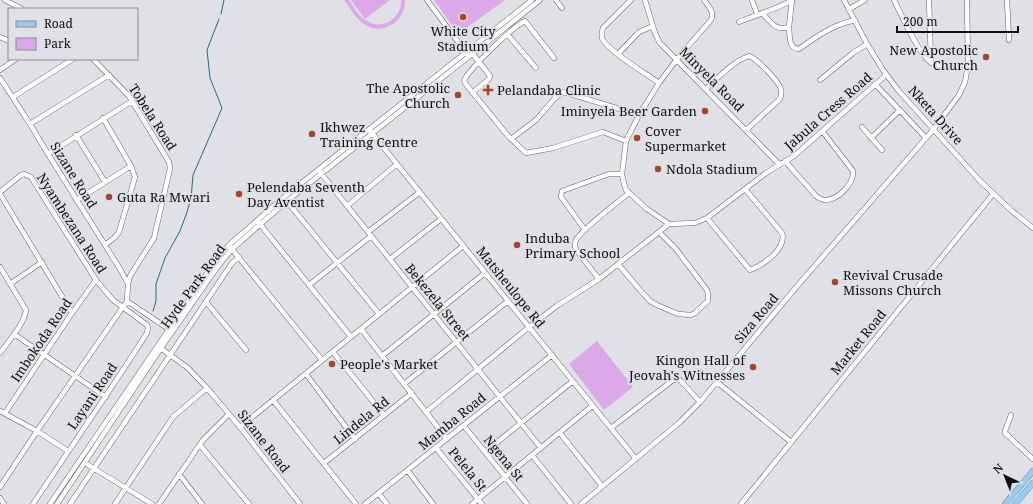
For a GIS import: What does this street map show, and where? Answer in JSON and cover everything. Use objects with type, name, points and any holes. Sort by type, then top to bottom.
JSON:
[{"type":"main road","points":[[1005,504],[1033,471]]},
{"type":"main road","points":[[1015,504],[1033,483]]},
{"type":"street","points":[[5,0],[20,8]]},
{"type":"street","points":[[427,0],[471,56],[480,62],[490,76],[489,79],[472,93]]},
{"type":"street","name":"Hyde Park Road","points":[[50,504],[171,330],[232,249],[320,172],[467,51],[532,0]]},
{"type":"street","name":"Hyde Park Road","points":[[371,131],[471,56],[540,0]]},
{"type":"street","points":[[556,0],[562,8]]},
{"type":"street","points":[[631,0],[603,28],[602,32],[604,41],[618,54],[659,83]]},
{"type":"street","name":"Minyela Road","points":[[645,0],[657,38],[779,164]]},
{"type":"street","points":[[426,412],[529,327],[558,305],[599,279],[669,224],[647,209],[629,193],[624,185],[622,174],[626,141],[639,115],[659,83],[712,17],[710,9],[704,0]]},
{"type":"street","points":[[752,0],[760,13],[777,28],[782,29],[789,27]]},
{"type":"street","points":[[739,22],[792,0],[789,27],[790,43],[793,47],[799,49],[816,36],[829,29],[855,20]]},
{"type":"street","name":"Nketa Drive","points":[[844,0],[867,44],[886,75],[916,111],[993,194],[1033,228]]},
{"type":"street","points":[[849,9],[865,0]]},
{"type":"street","points":[[894,0],[918,48],[931,62],[937,64],[968,65]]},
{"type":"street","points":[[929,0],[931,62]]},
{"type":"street","name":"Siza Road","points":[[581,504],[679,423],[700,402],[799,284],[934,130],[963,89],[965,82],[968,65],[967,0]]},
{"type":"street","points":[[1007,0],[1009,40]]},
{"type":"street","points":[[554,58],[526,22],[523,22],[480,62],[464,81],[472,93],[523,152],[529,154],[603,132],[626,141]]},
{"type":"street","points":[[618,54],[639,32],[653,26]]},
{"type":"street","points":[[508,35],[536,68]]},
{"type":"street","points":[[820,80],[853,53],[867,44]]},
{"type":"street","points":[[706,89],[729,68],[743,58],[749,56],[757,61],[780,86],[782,93],[780,99],[746,130]]},
{"type":"street","points":[[0,70],[15,60]]},
{"type":"street","points":[[13,97],[71,60]]},
{"type":"street","name":"Tobela Road","points":[[94,60],[132,100],[169,162],[170,168],[154,238],[133,270],[128,284],[127,301]]},
{"type":"street","points":[[30,124],[109,75]]},
{"type":"street","name":"Jabula Cress Road","points":[[669,224],[695,223],[707,218],[779,164],[794,156],[886,75]]},
{"type":"street","name":"Sizane Road","points":[[0,78],[30,124],[128,284]]},
{"type":"street","points":[[875,84],[926,138]]},
{"type":"street","points":[[511,139],[536,120],[556,97],[564,92],[639,115]]},
{"type":"street","points":[[48,154],[132,100]]},
{"type":"street","points":[[871,138],[900,110]]},
{"type":"street","points":[[103,118],[131,166],[135,177],[119,232],[105,245]]},
{"type":"street","points":[[862,127],[882,150]]},
{"type":"street","name":"Matsheulope Rd","points":[[371,131],[636,459]]},
{"type":"street","points":[[785,162],[816,196],[821,199],[830,199],[840,194],[851,182],[853,178],[853,171],[823,132]]},
{"type":"street","points":[[76,135],[106,182]]},
{"type":"street","points":[[347,206],[397,164]]},
{"type":"street","points":[[77,200],[131,166]]},
{"type":"street","name":"Hyde Park Road","points":[[171,330],[212,266],[229,245],[284,197],[320,172]]},
{"type":"street","name":"Bekezela Street","points":[[320,172],[542,448]]},
{"type":"street","name":"Nyambezana Road","points":[[0,193],[21,175],[24,174],[31,177],[96,280],[112,300],[122,307]]},
{"type":"street","points":[[585,230],[561,196],[562,191],[609,174],[622,174]]},
{"type":"street","points":[[707,218],[750,270],[764,262],[780,246],[783,236],[745,189]]},
{"type":"street","points":[[310,285],[420,192]]},
{"type":"street","points":[[0,193],[72,313]]},
{"type":"street","points":[[599,279],[576,250],[575,244],[577,239],[585,230],[629,193]]},
{"type":"street","name":"Market Road","points":[[743,503],[993,194]]},
{"type":"street","points":[[284,197],[379,314]]},
{"type":"street","points":[[390,259],[441,218]]},
{"type":"street","points":[[256,220],[351,337]]},
{"type":"street","points":[[618,264],[650,301],[657,305],[684,315],[691,315],[699,309],[708,301],[707,290],[676,249],[660,232]]},
{"type":"street","points":[[229,245],[322,360]]},
{"type":"street","points":[[240,427],[463,246]]},
{"type":"street","points":[[70,504],[232,264],[239,257]]},
{"type":"street","points":[[10,284],[42,262]]},
{"type":"street","points":[[0,267],[26,310],[25,315],[14,334],[0,353]]},
{"type":"street","points":[[382,356],[486,273]]},
{"type":"street","name":"Imbokoda Road","points":[[2,412],[96,280]]},
{"type":"street","points":[[127,301],[171,330]]},
{"type":"street","name":"Layani Road","points":[[0,487],[75,375],[127,301]]},
{"type":"street","points":[[404,384],[508,301]]},
{"type":"street","points":[[206,302],[246,350]]},
{"type":"street","name":"Layani Road","points":[[34,504],[68,451],[106,397],[148,330],[146,325],[122,307]]},
{"type":"street","points":[[361,329],[447,438]]},
{"type":"street","points":[[14,334],[106,397]]},
{"type":"street","name":"Hyde Park Road","points":[[57,504],[159,347]]},
{"type":"street","name":"Sizane Road","points":[[159,347],[188,368],[207,388],[240,427],[300,504]]},
{"type":"street","points":[[333,352],[384,416]]},
{"type":"street","name":"Mamba Road","points":[[365,504],[552,355]]},
{"type":"street","points":[[306,374],[355,439]]},
{"type":"street","points":[[611,428],[673,380],[678,379],[681,381],[700,402]]},
{"type":"street","points":[[485,452],[573,381]]},
{"type":"street","points":[[717,382],[791,442]]},
{"type":"street","points":[[115,504],[173,417],[207,388]]},
{"type":"street","name":"Lindela Rd","points":[[324,464],[412,393]]},
{"type":"street","points":[[273,400],[356,504]]},
{"type":"street","points":[[472,504],[592,406]]},
{"type":"street","points":[[2,412],[37,431],[68,451]]},
{"type":"street","points":[[159,504],[178,474],[200,444],[229,414]]},
{"type":"street","points":[[1011,414],[1005,433],[1033,459]]},
{"type":"street","name":"Ngena St","points":[[464,426],[527,504]]},
{"type":"street","points":[[560,433],[602,486]]},
{"type":"street","points":[[200,444],[249,504]]},
{"type":"street","name":"Pelela St","points":[[436,448],[482,504]]},
{"type":"street","points":[[532,456],[571,504]]},
{"type":"street","points":[[85,463],[152,504]]},
{"type":"street","points":[[408,471],[433,504]]},
{"type":"street","points":[[178,474],[202,504]]},
{"type":"street","points":[[379,494],[387,504]]},
{"type":"street","points":[[0,498],[4,504]]},
{"type":"green space","points":[[344,0],[349,0],[364,19],[373,24],[379,24],[390,21],[395,17],[401,0],[405,0],[402,14],[397,20],[392,25],[378,29],[371,28],[361,22]]},
{"type":"green space","points":[[351,0],[390,0],[365,19]]},
{"type":"green space","name":"White City Stadium","points":[[434,0],[505,0],[458,34]]},
{"type":"green space","points":[[597,341],[633,387],[604,410],[569,364]]},
{"type":"waterway","points":[[221,14],[224,0]]},
{"type":"waterway","points":[[153,311],[156,301],[156,284],[165,258],[180,231],[191,199],[193,175],[222,108],[210,78],[207,50],[219,19]]},
{"type":"place","name":"White City Stadium","points":[[463,17]]},
{"type":"place","name":"New Apostolic Church","points":[[986,57]]},
{"type":"place","name":"Pelandaba Clinic","points":[[488,90]]},
{"type":"place","name":"The Apostolic Church","points":[[458,95]]},
{"type":"place","name":"Iminyela Beer Garden","points":[[705,111]]},
{"type":"place","name":"Ikhwez Training Centre","points":[[312,134]]},
{"type":"place","name":"Cover Supermarket","points":[[637,138]]},
{"type":"place","name":"Ndola Stadium","points":[[658,169]]},
{"type":"place","name":"Pelendaba Seventh Day Aventist","points":[[239,194]]},
{"type":"place","name":"Guta Ra Mwari","points":[[109,197]]},
{"type":"place","name":"Induba Primary School","points":[[517,245]]},
{"type":"place","name":"Revival Crusade Missons Church","points":[[835,282]]},
{"type":"place","name":"People's Market","points":[[332,364]]},
{"type":"place","name":"Kingon Hall of Jeovah's Witnesses","points":[[753,367]]}]
